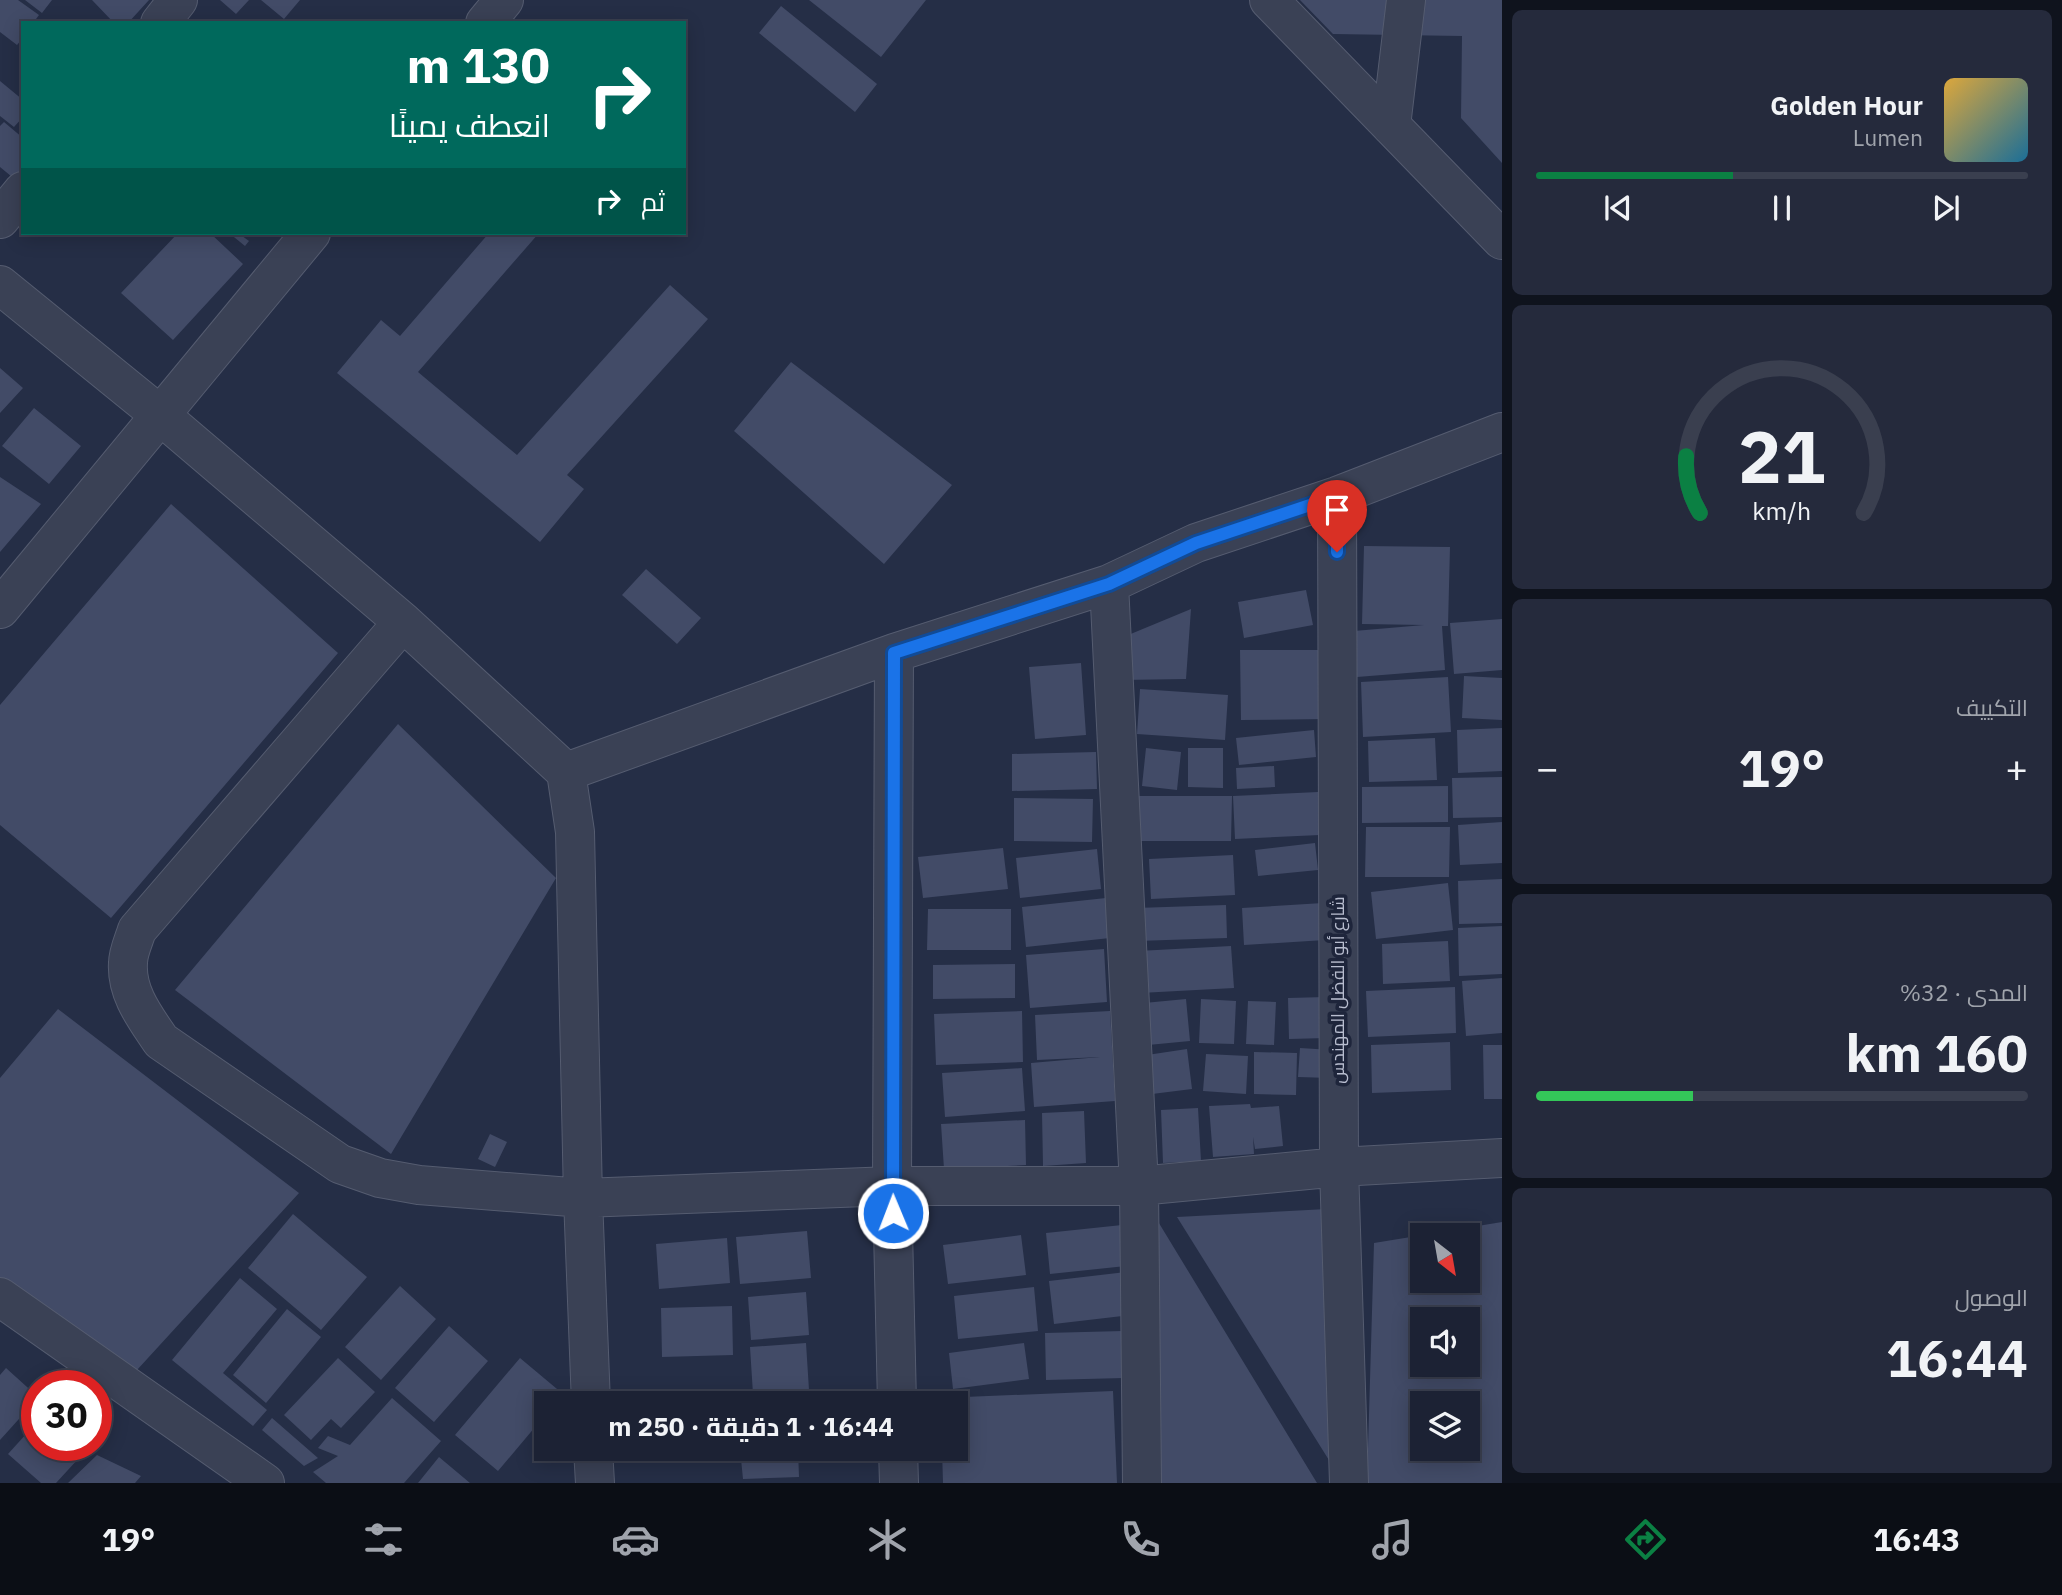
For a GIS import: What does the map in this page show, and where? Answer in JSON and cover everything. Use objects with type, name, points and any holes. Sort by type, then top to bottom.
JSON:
[{"type":"street","points":[[162,21],[178,0]]},
{"type":"street","points":[[487,21],[504,0]]},
{"type":"street","points":[[1269,0],[1502,240]]},
{"type":"street","points":[[1391,126],[1406,0]]},
{"type":"street","points":[[0,219],[21,193]]},
{"type":"street","points":[[0,609],[309,235]]},
{"type":"street","points":[[0,285],[160,415],[403,622],[566,772],[575,832],[583,1198],[591,1391]]},
{"type":"street","points":[[566,772],[894,653],[1109,584],[1196,543],[1337,496],[1502,432]]},
{"type":"street","name":"شارع أبو الفضل المهندس","points":[[1337,496],[1339,1167],[1349,1483]]},
{"type":"street","points":[[1109,584],[1139,1186],[1142,1483]]},
{"type":"street","points":[[403,622],[137,930],[128,961],[129,985],[143,1015],[161,1041],[340,1164],[380,1178],[419,1185],[583,1198],[892,1186],[1139,1186],[1339,1167],[1502,1158]]},
{"type":"street","points":[[894,653],[892,1186],[897,1391]]},
{"type":"street","points":[[0,1297],[265,1483]]},
{"type":"street","points":[[594,1461],[595,1483]]},
{"type":"street","points":[[898,1461],[899,1483]]},
{"type":"building","points":[[0,0],[18,0],[39,15],[34,21],[21,21],[21,40],[17,45],[0,32]]},
{"type":"building","points":[[25,0],[52,0],[42,13]]},
{"type":"building","points":[[92,0],[149,0],[130,21],[112,21]]},
{"type":"building","points":[[220,0],[249,0],[236,14]]},
{"type":"building","points":[[261,0],[300,0],[284,19]]},
{"type":"building","points":[[809,0],[926,0],[881,57]]},
{"type":"building","points":[[1300,0],[1502,0],[1502,163],[1461,118],[1462,36],[1333,34]]},
{"type":"building","points":[[781,6],[877,84],[855,112],[759,33]]},
{"type":"building","points":[[0,81],[21,98],[21,119],[14,127],[0,116]]},
{"type":"building","points":[[4,122],[21,136],[21,184],[0,167],[0,126]]},
{"type":"building","points":[[176,235],[212,235],[243,264],[173,340],[121,293]]},
{"type":"building","points":[[231,235],[241,235],[249,241],[245,246]]},
{"type":"building","points":[[487,235],[537,235],[418,372],[517,455],[670,285],[708,319],[567,475],[584,489],[540,542],[337,373],[381,320],[400,336]]},
{"type":"building","points":[[791,362],[952,485],[884,564],[734,431]]},
{"type":"building","points":[[0,368],[23,388],[0,413]]},
{"type":"building","points":[[34,408],[81,446],[49,484],[2,446]]},
{"type":"building","points":[[0,477],[41,504],[0,552]]},
{"type":"building","points":[[171,504],[338,653],[111,918],[0,825],[0,705]]},
{"type":"building","points":[[1364,546],[1450,547],[1448,626],[1442,626],[1445,670],[1357,677],[1354,631],[1424,625],[1362,624]]},
{"type":"building","points":[[646,569],[701,618],[677,644],[622,595]]},
{"type":"building","points":[[1306,590],[1313,625],[1244,638],[1238,602]]},
{"type":"building","points":[[1191,609],[1186,679],[1121,680],[1121,638]]},
{"type":"building","points":[[1502,619],[1502,670],[1454,674],[1450,623]]},
{"type":"building","points":[[1240,650],[1325,650],[1326,719],[1241,720]]},
{"type":"building","points":[[1081,663],[1086,735],[1035,739],[1029,667]]},
{"type":"building","points":[[1464,676],[1502,678],[1502,720],[1462,718]]},
{"type":"building","points":[[1448,677],[1451,732],[1363,737],[1361,682]]},
{"type":"building","points":[[1140,689],[1228,695],[1225,740],[1137,734]]},
{"type":"building","points":[[398,724],[556,878],[391,1154],[175,990]]},
{"type":"building","points":[[1502,728],[1502,771],[1458,773],[1457,730]]},
{"type":"building","points":[[1314,730],[1316,757],[1239,765],[1236,738]]},
{"type":"building","points":[[1435,738],[1437,780],[1369,782],[1368,741]]},
{"type":"building","points":[[1146,748],[1181,752],[1177,790],[1142,786]]},
{"type":"building","points":[[1188,748],[1223,748],[1223,788],[1188,787]]},
{"type":"building","points":[[1096,752],[1097,789],[1012,791],[1012,754]]},
{"type":"building","points":[[1274,766],[1275,787],[1237,789],[1236,768]]},
{"type":"building","points":[[1502,777],[1502,817],[1453,818],[1452,778]]},
{"type":"building","points":[[1448,786],[1448,822],[1362,823],[1362,787]]},
{"type":"building","points":[[1318,792],[1320,835],[1235,839],[1233,796]]},
{"type":"building","points":[[1136,796],[1232,796],[1231,841],[1136,841]]},
{"type":"building","points":[[1014,798],[1093,799],[1092,842],[1014,841]]},
{"type":"building","points":[[1502,822],[1502,863],[1460,865],[1458,825]]},
{"type":"building","points":[[1366,827],[1450,827],[1449,877],[1365,877]]},
{"type":"building","points":[[1315,843],[1318,870],[1258,876],[1255,850]]},
{"type":"building","points":[[1003,848],[1008,889],[923,898],[918,857]]},
{"type":"building","points":[[1097,849],[1101,889],[1020,898],[1016,858]]},
{"type":"building","points":[[1233,855],[1235,895],[1151,899],[1149,859]]},
{"type":"building","points":[[1502,879],[1502,923],[1459,924],[1458,881]]},
{"type":"building","points":[[1448,883],[1453,930],[1376,939],[1371,892]]},
{"type":"building","points":[[1106,898],[1110,938],[1026,947],[1022,907]]},
{"type":"building","points":[[1323,903],[1325,940],[1244,945],[1242,908]]},
{"type":"building","points":[[1226,905],[1227,938],[1137,941],[1136,908]]},
{"type":"building","points":[[928,909],[1011,909],[1011,950],[927,950]]},
{"type":"building","points":[[1502,926],[1502,974],[1459,976],[1458,928]]},
{"type":"building","points":[[1448,941],[1450,981],[1383,984],[1382,944]]},
{"type":"building","points":[[1231,946],[1234,988],[1140,993],[1138,951]]},
{"type":"building","points":[[1104,949],[1107,1002],[1030,1008],[1026,955]]},
{"type":"building","points":[[1015,964],[1015,998],[933,999],[933,965]]},
{"type":"building","points":[[1502,978],[1502,1033],[1466,1036],[1462,981]]},
{"type":"building","points":[[1455,987],[1456,1033],[1368,1037],[1366,991]]},
{"type":"building","points":[[1326,997],[1327,1038],[1289,1039],[1288,998]]},
{"type":"building","points":[[1186,999],[1190,1041],[1148,1045],[1144,1003]]},
{"type":"building","points":[[1201,999],[1236,1001],[1234,1044],[1199,1043]]},
{"type":"building","points":[[1248,1001],[1276,1002],[1274,1045],[1246,1044]]},
{"type":"building","points":[[58,1009],[299,1193],[137,1370],[0,1282],[0,1078]]},
{"type":"building","points":[[1022,1011],[1023,1062],[936,1065],[934,1014]]},
{"type":"building","points":[[1110,1011],[1115,1101],[1034,1107],[1031,1063],[1100,1057],[1037,1060],[1035,1015]]},
{"type":"building","points":[[1450,1042],[1451,1090],[1372,1093],[1371,1045]]},
{"type":"building","points":[[1483,1045],[1502,1045],[1502,1099],[1484,1099]]},
{"type":"building","points":[[1300,1048],[1332,1050],[1330,1078],[1298,1077]]},
{"type":"building","points":[[1187,1049],[1192,1089],[1152,1094],[1147,1055]]},
{"type":"building","points":[[1254,1052],[1297,1053],[1296,1095],[1254,1094]]},
{"type":"building","points":[[1206,1054],[1248,1056],[1246,1094],[1203,1091]]},
{"type":"building","points":[[1022,1068],[1025,1111],[945,1117],[942,1073]]},
{"type":"building","points":[[1250,1104],[1251,1108],[1279,1106],[1283,1146],[1255,1149],[1253,1137],[1254,1154],[1213,1157],[1209,1106]]},
{"type":"building","points":[[1198,1108],[1201,1161],[1163,1163],[1161,1110]]},
{"type":"building","points":[[1084,1111],[1086,1163],[1043,1166],[1042,1113]]},
{"type":"building","points":[[1025,1120],[1026,1165],[944,1169],[941,1124]]},
{"type":"building","points":[[490,1134],[507,1142],[495,1167],[478,1159]]},
{"type":"building","points":[[1327,1209],[1337,1473],[1177,1217]]},
{"type":"building","points":[[1151,1210],[1317,1483],[1158,1483]]},
{"type":"building","points":[[293,1214],[367,1277],[321,1330],[248,1268]]},
{"type":"building","points":[[1502,1222],[1502,1483],[1367,1483],[1374,1243],[1410,1237],[1410,1293],[1480,1293],[1480,1226]]},
{"type":"building","points":[[1122,1225],[1126,1266],[1050,1274],[1046,1233]]},
{"type":"building","points":[[807,1231],[811,1278],[740,1284],[736,1237]]},
{"type":"building","points":[[1021,1235],[1026,1275],[948,1284],[943,1245]]},
{"type":"building","points":[[727,1238],[730,1283],[659,1289],[656,1244]]},
{"type":"building","points":[[1126,1272],[1131,1315],[1054,1324],[1049,1281]]},
{"type":"building","points":[[240,1278],[277,1309],[223,1373],[267,1410],[253,1426],[172,1360]]},
{"type":"building","points":[[400,1286],[436,1319],[381,1380],[345,1347]]},
{"type":"building","points":[[1034,1287],[1038,1331],[958,1339],[954,1296]]},
{"type":"building","points":[[806,1292],[809,1335],[751,1340],[748,1297]]},
{"type":"building","points":[[732,1306],[733,1355],[662,1357],[661,1308]]},
{"type":"building","points":[[287,1309],[321,1337],[266,1403],[233,1375]]},
{"type":"building","points":[[449,1326],[488,1361],[434,1422],[395,1388]]},
{"type":"building","points":[[1123,1331],[1124,1378],[1046,1380],[1045,1333]]},
{"type":"building","points":[[806,1343],[809,1390],[753,1391],[750,1347]]},
{"type":"building","points":[[1024,1343],[1029,1379],[953,1389],[949,1353]]},
{"type":"building","points":[[338,1358],[375,1392],[341,1428],[331,1419],[311,1440],[284,1415]]},
{"type":"building","points":[[520,1358],[559,1391],[534,1391],[534,1428],[498,1471],[455,1435]]},
{"type":"building","points":[[6,1368],[21,1382],[21,1417],[0,1440],[0,1375]]},
{"type":"building","points":[[1113,1391],[1117,1483],[943,1483],[942,1461],[968,1461],[968,1397]]},
{"type":"building","points":[[392,1398],[441,1441],[404,1483],[326,1483],[313,1472],[338,1456],[318,1448],[328,1436],[350,1445]]},
{"type":"building","points":[[272,1418],[318,1458],[304,1466],[262,1430]]},
{"type":"building","points":[[21,1440],[21,1461],[76,1461],[56,1483],[41,1483],[8,1454]]},
{"type":"building","points":[[439,1457],[470,1483],[418,1483]]},
{"type":"building","points":[[91,1461],[110,1461],[141,1476],[135,1483],[68,1483]]},
{"type":"building","points":[[741,1461],[798,1461],[799,1477],[743,1479]]},
{"type":"route","points":[[893,1213],[894,653],[1109,584],[1196,543],[1337,496],[1337,552]]}]
